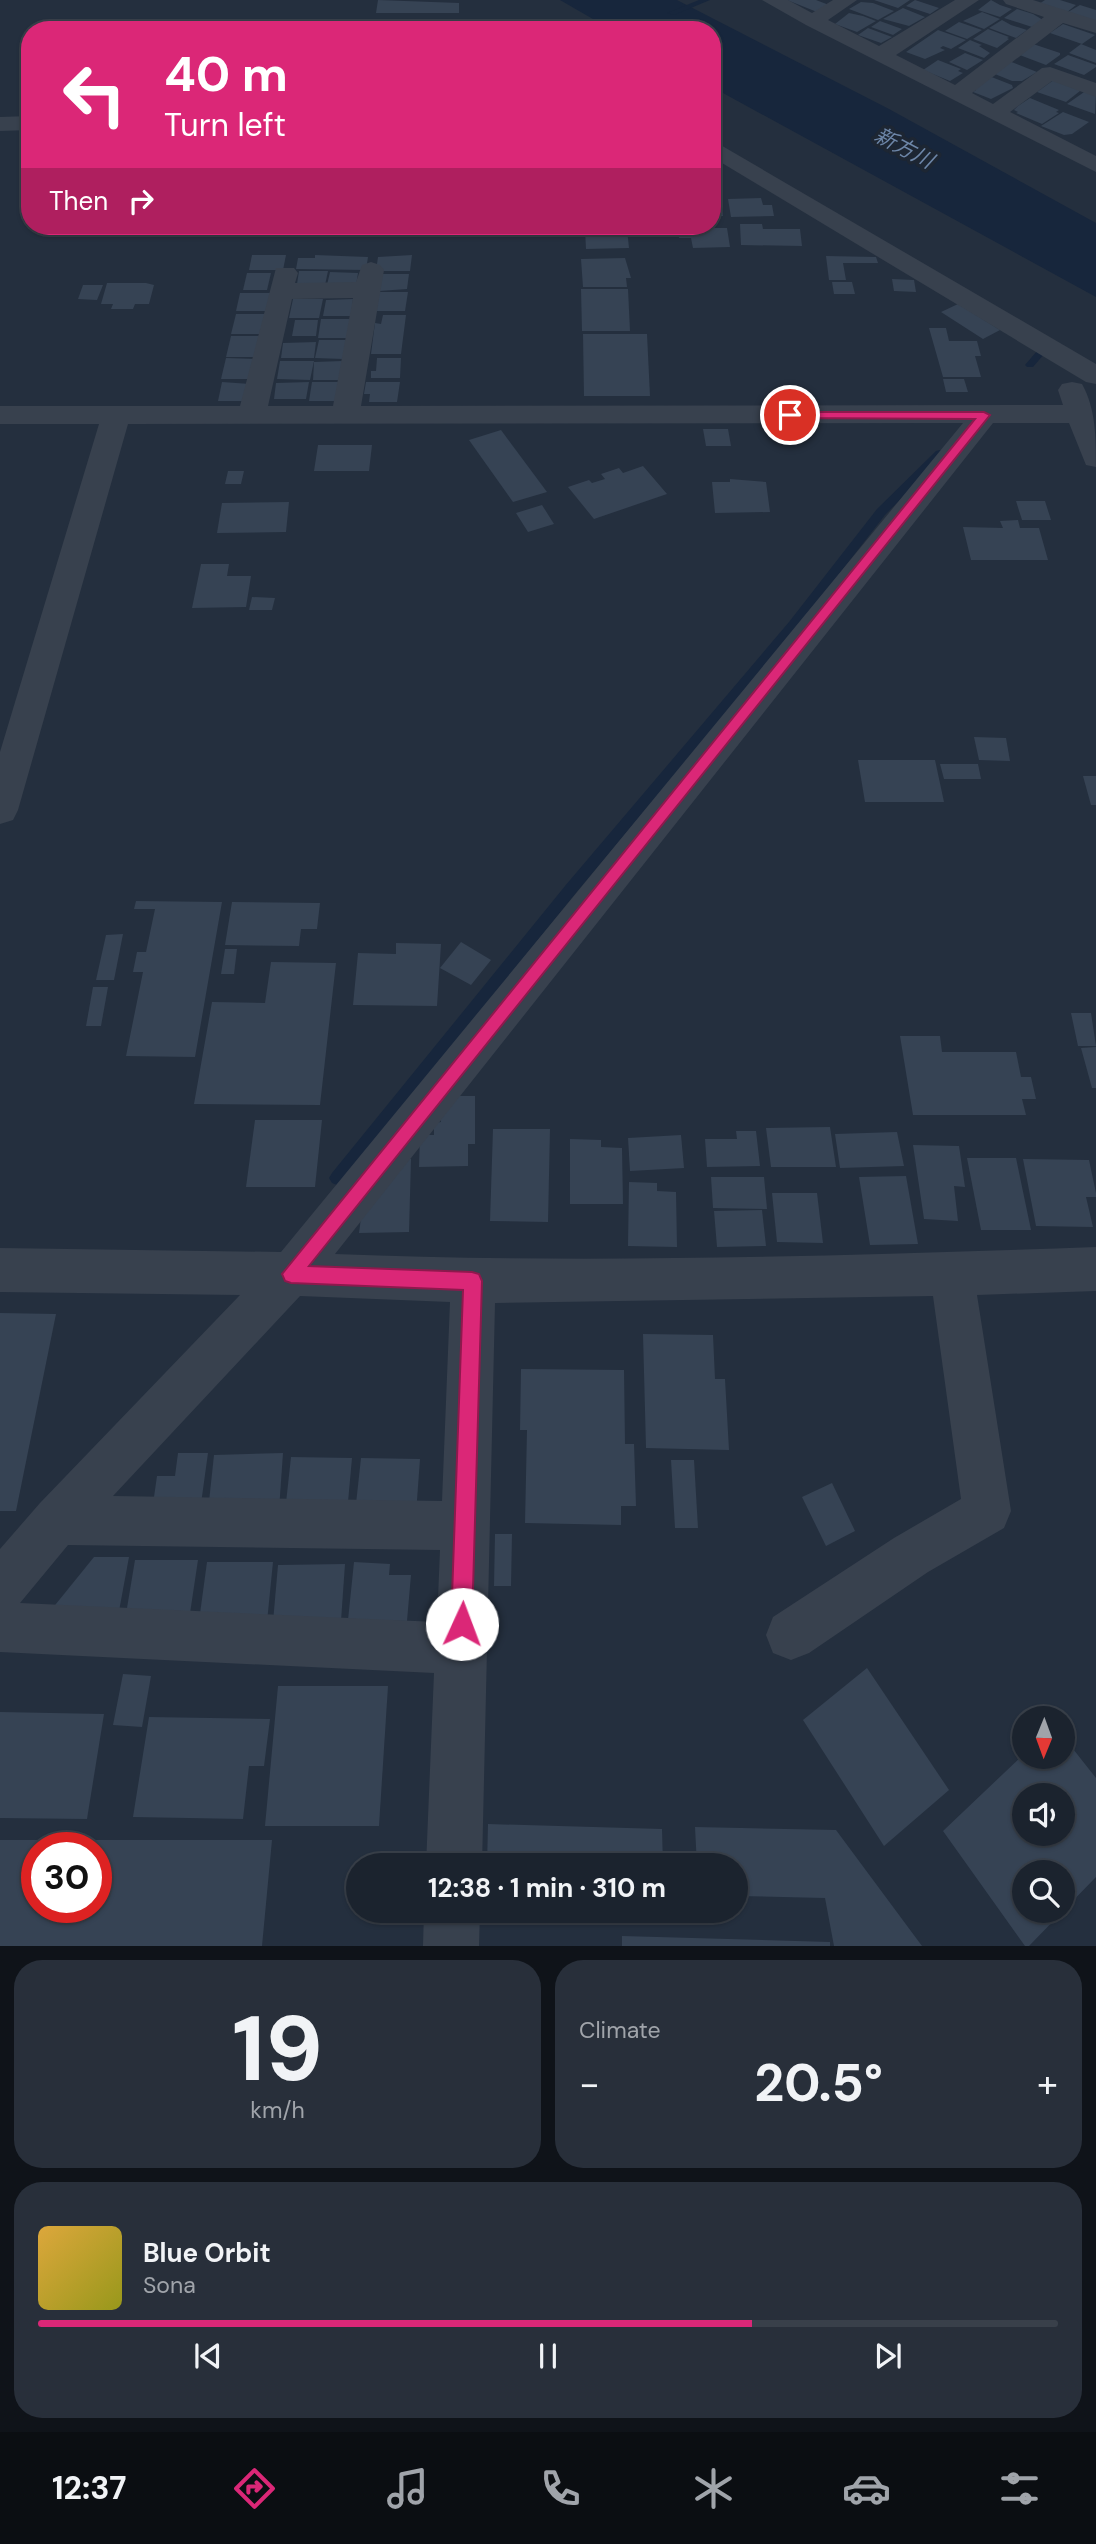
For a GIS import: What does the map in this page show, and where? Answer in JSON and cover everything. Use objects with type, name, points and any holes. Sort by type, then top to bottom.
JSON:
[{"type":"street","points":[[772,0],[995,114],[1091,156]]},
{"type":"street","points":[[813,21],[847,0]]},
{"type":"street","points":[[880,55],[969,0]]},
{"type":"street","points":[[1013,0],[1096,27]]},
{"type":"street","points":[[957,94],[1060,15]]},
{"type":"street","points":[[995,114],[1050,73],[1096,90]]},
{"type":"street","points":[[0,124],[21,123]]},
{"type":"street","points":[[721,152],[1085,369]]},
{"type":"street","points":[[251,415],[283,282],[369,280],[345,415]]},
{"type":"street","points":[[1085,369],[1067,373],[1096,458]]},
{"type":"street","points":[[0,415],[1080,414]]},
{"type":"street","points":[[0,810],[116,415]]},
{"type":"street","points":[[0,1588],[57,1520],[291,1274],[984,415]]},
{"type":"street","points":[[0,1270],[291,1274],[472,1281],[1096,1269]]},
{"type":"street","points":[[791,1635],[911,1555],[987,1511],[952,1273]]},
{"type":"street","points":[[454,1853],[472,1281]]},
{"type":"street","points":[[57,1520],[466,1526]]},
{"type":"street","points":[[0,1627],[461,1649]]},
{"type":"street","points":[[451,1945],[452,1923]]},
{"type":"water","points":[[560,0],[677,0],[718,21],[596,21]]},
{"type":"water","name":"新方川","points":[[721,23],[889,109],[1096,223],[1096,297],[721,92]]},
{"type":"building","points":[[378,0],[459,3],[459,13],[376,13]]},
{"type":"building","points":[[787,0],[816,0],[829,5],[817,12]]},
{"type":"building","points":[[874,0],[910,0],[898,8]]},
{"type":"building","points":[[915,0],[939,8],[930,14],[906,6]]},
{"type":"building","points":[[991,0],[1012,9],[1000,17],[978,10]]},
{"type":"building","points":[[1045,0],[1060,0],[1076,5],[1066,13],[1039,4]]},
{"type":"building","points":[[861,2],[873,3],[894,11],[878,20],[849,9]]},
{"type":"building","points":[[1080,5],[1096,10],[1096,22],[1068,12]]},
{"type":"building","points":[[903,8],[925,17],[909,26],[883,19]]},
{"type":"building","points":[[1017,9],[1043,20],[1032,27],[1004,18]]},
{"type":"building","points":[[982,12],[1000,19],[984,29],[963,21]]},
{"type":"building","points":[[849,13],[876,21],[857,32],[835,24]]},
{"type":"building","points":[[1002,20],[1027,30],[1016,38],[989,28]]},
{"type":"building","points":[[880,21],[902,29],[893,35],[871,27]]},
{"type":"building","points":[[959,22],[982,30],[967,39],[945,31]]},
{"type":"building","points":[[1063,24],[1095,35],[1082,44],[1050,33]]},
{"type":"building","points":[[868,28],[892,37],[881,43],[858,35]]},
{"type":"building","points":[[988,29],[1009,39],[997,48],[973,39]]},
{"type":"building","points":[[938,30],[966,40],[951,49],[943,46],[940,48],[945,50],[925,59],[906,52]]},
{"type":"building","points":[[970,40],[982,45],[979,46],[990,53],[984,58],[958,48]]},
{"type":"building","points":[[1033,44],[1060,55],[1046,65],[1017,54]]},
{"type":"building","points":[[1081,44],[1096,50],[1096,63],[1069,53]]},
{"type":"building","points":[[965,53],[983,60],[967,70],[949,62]]},
{"type":"building","points":[[1068,55],[1096,67],[1084,75],[1054,64]]},
{"type":"building","points":[[938,60],[961,69],[958,71],[963,73],[950,81],[923,70]]},
{"type":"building","points":[[1009,61],[1037,72],[1022,81],[1012,81],[990,72]]},
{"type":"building","points":[[989,76],[1012,85],[1013,88],[991,99],[973,92],[976,90],[971,88]]},
{"type":"building","points":[[1055,79],[1085,87],[1066,102],[1037,92]]},
{"type":"building","points":[[1087,90],[1096,94],[1095,114],[1067,104]]},
{"type":"building","points":[[1030,98],[1059,110],[1056,112],[1059,113],[1042,124],[1016,113],[1018,112],[1014,110]]},
{"type":"building","points":[[1063,112],[1089,122],[1072,134],[1064,135],[1041,126]]},
{"type":"building","points":[[761,198],[763,205],[772,205],[774,216],[731,217],[728,199]]},
{"type":"building","points":[[740,224],[762,224],[763,229],[800,229],[802,246],[741,245]]},
{"type":"building","points":[[721,228],[727,228],[730,247],[693,248],[691,238],[679,238],[679,235],[721,235]]},
{"type":"building","points":[[585,235],[628,235],[629,248],[586,249]]},
{"type":"building","points":[[252,255],[286,255],[283,270],[249,270]]},
{"type":"building","points":[[315,255],[368,257],[366,270],[296,269],[298,258],[315,258]]},
{"type":"building","points":[[412,255],[410,271],[376,271],[378,257]]},
{"type":"building","points":[[826,256],[876,257],[878,263],[843,263],[846,280],[829,280]]},
{"type":"building","points":[[625,258],[631,278],[626,278],[627,287],[583,287],[581,259]]},
{"type":"building","points":[[299,271],[328,271],[325,285],[297,284]]},
{"type":"building","points":[[330,272],[358,273],[356,286],[327,285]]},
{"type":"building","points":[[247,273],[271,273],[267,290],[243,290]]},
{"type":"building","points":[[381,274],[409,274],[407,289],[379,291]]},
{"type":"building","points":[[892,279],[914,280],[916,292],[894,291]]},
{"type":"building","points":[[832,282],[852,282],[855,294],[834,294]]},
{"type":"building","points":[[107,283],[154,285],[149,304],[135,304],[133,309],[111,309],[113,304],[101,304]]},
{"type":"building","points":[[83,285],[103,285],[97,300],[78,299]]},
{"type":"building","points":[[581,289],[628,289],[630,331],[582,331]]},
{"type":"building","points":[[378,292],[408,292],[405,311],[376,311]]},
{"type":"building","points":[[240,293],[271,293],[267,311],[236,311]]},
{"type":"building","points":[[293,299],[323,299],[319,318],[289,318]]},
{"type":"building","points":[[353,299],[351,316],[323,316],[326,300]]},
{"type":"building","points":[[958,304],[1000,330],[983,339],[941,312]]},
{"type":"building","points":[[236,314],[265,314],[261,334],[231,334]]},
{"type":"building","points":[[383,315],[406,315],[401,354],[371,354],[375,323],[381,324]]},
{"type":"building","points":[[321,319],[350,319],[347,338],[318,338]]},
{"type":"building","points":[[295,320],[318,320],[316,336],[292,336]]},
{"type":"building","points":[[929,328],[946,328],[949,341],[977,341],[981,356],[975,356],[981,377],[943,377]]},
{"type":"building","points":[[583,334],[647,334],[650,396],[584,396]]},
{"type":"building","points":[[231,336],[261,336],[257,357],[226,357]]},
{"type":"building","points":[[319,340],[346,340],[343,359],[315,358]]},
{"type":"building","points":[[316,342],[314,358],[281,358],[283,343]]},
{"type":"building","points":[[226,358],[257,359],[252,379],[221,379]]},
{"type":"building","points":[[377,358],[401,358],[400,378],[371,378],[371,371],[376,371]]},
{"type":"building","points":[[280,361],[314,361],[310,380],[277,379]]},
{"type":"building","points":[[342,361],[340,380],[313,380],[314,362]]},
{"type":"building","points":[[943,379],[964,379],[968,392],[946,392]]},
{"type":"building","points":[[222,382],[250,384],[246,401],[218,401]]},
{"type":"building","points":[[309,382],[306,399],[274,399],[276,383]]},
{"type":"building","points":[[312,382],[343,382],[340,401],[309,401]]},
{"type":"building","points":[[366,382],[400,382],[397,402],[369,402],[370,394],[364,394]]},
{"type":"building","points":[[703,429],[728,429],[731,446],[706,446]]},
{"type":"building","points":[[501,430],[547,492],[513,502],[469,440]]},
{"type":"building","points":[[318,445],[372,445],[369,471],[314,471]]},
{"type":"building","points":[[643,466],[667,494],[594,519],[568,487],[589,480],[592,483],[605,479],[601,474],[619,468],[623,473]]},
{"type":"building","points":[[228,471],[244,471],[241,484],[225,484]]},
{"type":"building","points":[[730,479],[766,482],[770,512],[715,513],[712,482],[730,482]]},
{"type":"building","points":[[1016,501],[1045,501],[1051,520],[1022,520]]},
{"type":"building","points":[[289,502],[286,532],[217,533],[222,503]]},
{"type":"building","points":[[542,505],[554,524],[528,532],[516,513]]},
{"type":"building","points":[[1018,520],[1020,528],[1039,528],[1048,560],[971,560],[963,527],[1003,528],[1000,521]]},
{"type":"building","points":[[201,564],[229,564],[227,576],[251,576],[246,607],[192,608]]},
{"type":"building","points":[[252,597],[275,598],[272,610],[249,610]]},
{"type":"building","points":[[974,737],[1006,738],[1010,761],[979,760]]},
{"type":"building","points":[[858,760],[935,760],[944,802],[865,802]]},
{"type":"building","points":[[940,764],[978,764],[981,779],[944,779]]},
{"type":"building","points":[[1083,776],[1096,776],[1096,805],[1091,805]]},
{"type":"building","points":[[136,901],[222,902],[195,1057],[126,1056],[143,972],[133,972],[137,952],[146,952],[155,909],[134,909]]},
{"type":"building","points":[[232,902],[320,903],[317,929],[301,929],[299,946],[225,945]]},
{"type":"building","points":[[123,934],[114,980],[96,980],[106,935]]},
{"type":"building","points":[[461,942],[491,960],[471,985],[440,968]]},
{"type":"building","points":[[396,943],[441,944],[437,1006],[353,1005],[358,953],[396,954]]},
{"type":"building","points":[[225,949],[237,949],[234,974],[221,974]]},
{"type":"building","points":[[271,962],[336,963],[320,1105],[194,1104],[212,1002],[265,1003]]},
{"type":"building","points":[[93,987],[108,987],[101,1026],[86,1026]]},
{"type":"building","points":[[1071,1013],[1091,1013],[1096,1046],[1078,1046]]},
{"type":"building","points":[[900,1036],[940,1036],[942,1052],[1016,1052],[1021,1077],[1031,1077],[1036,1099],[1022,1099],[1026,1115],[913,1115]]},
{"type":"building","points":[[1096,1047],[1096,1088],[1092,1088],[1081,1048]]},
{"type":"building","points":[[451,1096],[475,1096],[475,1144],[468,1144],[468,1166],[419,1167],[420,1135],[434,1135],[434,1123],[441,1122],[441,1106]]},
{"type":"building","points":[[255,1120],[322,1120],[315,1187],[246,1187]]},
{"type":"building","points":[[830,1127],[836,1167],[771,1167],[766,1128]]},
{"type":"building","points":[[493,1129],[550,1129],[548,1222],[490,1221]]},
{"type":"building","points":[[736,1131],[756,1131],[760,1166],[707,1167],[705,1139],[737,1139]]},
{"type":"building","points":[[897,1132],[904,1166],[840,1168],[835,1134]]},
{"type":"building","points":[[681,1135],[684,1168],[630,1171],[628,1138]]},
{"type":"building","points":[[570,1139],[601,1140],[601,1147],[622,1148],[623,1204],[570,1204]]},
{"type":"building","points":[[913,1145],[959,1146],[965,1187],[954,1186],[958,1221],[924,1219]]},
{"type":"building","points":[[967,1158],[1016,1158],[1031,1230],[981,1230]]},
{"type":"building","points":[[400,1159],[411,1159],[409,1232],[359,1233],[363,1203]]},
{"type":"building","points":[[1023,1159],[1089,1160],[1096,1197],[1086,1197],[1093,1227],[1036,1226]]},
{"type":"building","points":[[906,1176],[918,1244],[870,1245],[859,1177]]},
{"type":"building","points":[[711,1177],[764,1177],[767,1209],[713,1208]]},
{"type":"building","points":[[629,1182],[657,1183],[657,1191],[676,1192],[677,1247],[628,1246]]},
{"type":"building","points":[[772,1193],[817,1193],[823,1243],[777,1242]]},
{"type":"building","points":[[762,1210],[766,1246],[717,1247],[714,1211]]},
{"type":"building","points":[[0,1313],[56,1314],[16,1511],[0,1511]]},
{"type":"building","points":[[643,1334],[713,1335],[715,1379],[725,1379],[729,1450],[646,1448]]},
{"type":"building","points":[[521,1369],[624,1370],[625,1444],[634,1444],[636,1506],[621,1506],[621,1525],[525,1523],[527,1430],[520,1430]]},
{"type":"building","points":[[178,1453],[208,1453],[200,1511],[152,1511],[157,1476],[175,1476]]},
{"type":"building","points":[[283,1453],[279,1510],[208,1511],[214,1455]]},
{"type":"building","points":[[291,1457],[352,1458],[347,1513],[285,1512]]},
{"type":"building","points":[[361,1458],[420,1459],[416,1514],[355,1513]]},
{"type":"building","points":[[671,1460],[694,1460],[698,1528],[675,1528]]},
{"type":"building","points":[[832,1483],[855,1531],[826,1546],[802,1497]]},
{"type":"building","points":[[495,1534],[512,1534],[511,1586],[494,1586]]},
{"type":"building","points":[[94,1557],[129,1557],[117,1622],[43,1620]]},
{"type":"building","points":[[135,1560],[198,1560],[189,1620],[125,1620]]},
{"type":"building","points":[[207,1562],[273,1562],[267,1622],[199,1621]]},
{"type":"building","points":[[354,1562],[390,1564],[389,1575],[411,1575],[407,1621],[348,1620]]},
{"type":"building","points":[[345,1564],[341,1621],[273,1622],[278,1565]]},
{"type":"building","points":[[867,1668],[949,1790],[884,1846],[803,1720]]},
{"type":"building","points":[[123,1674],[151,1676],[142,1727],[113,1725]]},
{"type":"building","points":[[278,1686],[388,1686],[379,1826],[265,1826]]},
{"type":"building","points":[[0,1712],[104,1714],[87,1819],[0,1818]]},
{"type":"building","points":[[149,1717],[270,1719],[264,1766],[249,1766],[243,1819],[133,1817]]},
{"type":"building","points":[[1075,1751],[1096,1778],[1096,1877],[1075,1899],[1075,1860],[1012,1860],[1012,1923],[1051,1923],[1029,1946],[1025,1946],[943,1831],[1012,1765],[1012,1769],[1075,1769]]},
{"type":"building","points":[[488,1824],[662,1829],[663,1853],[487,1853]]},
{"type":"building","points":[[695,1827],[836,1830],[922,1946],[834,1946],[825,1898],[748,1896],[748,1853],[696,1853]]},
{"type":"building","points":[[0,1840],[21,1840],[21,1923],[112,1923],[112,1840],[272,1840],[262,1946],[0,1946]]},
{"type":"building","points":[[622,1936],[830,1942],[830,1946],[622,1946]]},
{"type":"waterway","points":[[671,13],[706,0]]},
{"type":"waterway","points":[[1030,365],[1040,353]]},
{"type":"waterway","points":[[337,1178],[570,890],[793,625],[881,512],[940,453]]},
{"type":"route","points":[[462,1624],[472,1281],[291,1274],[984,415],[790,415]]}]
